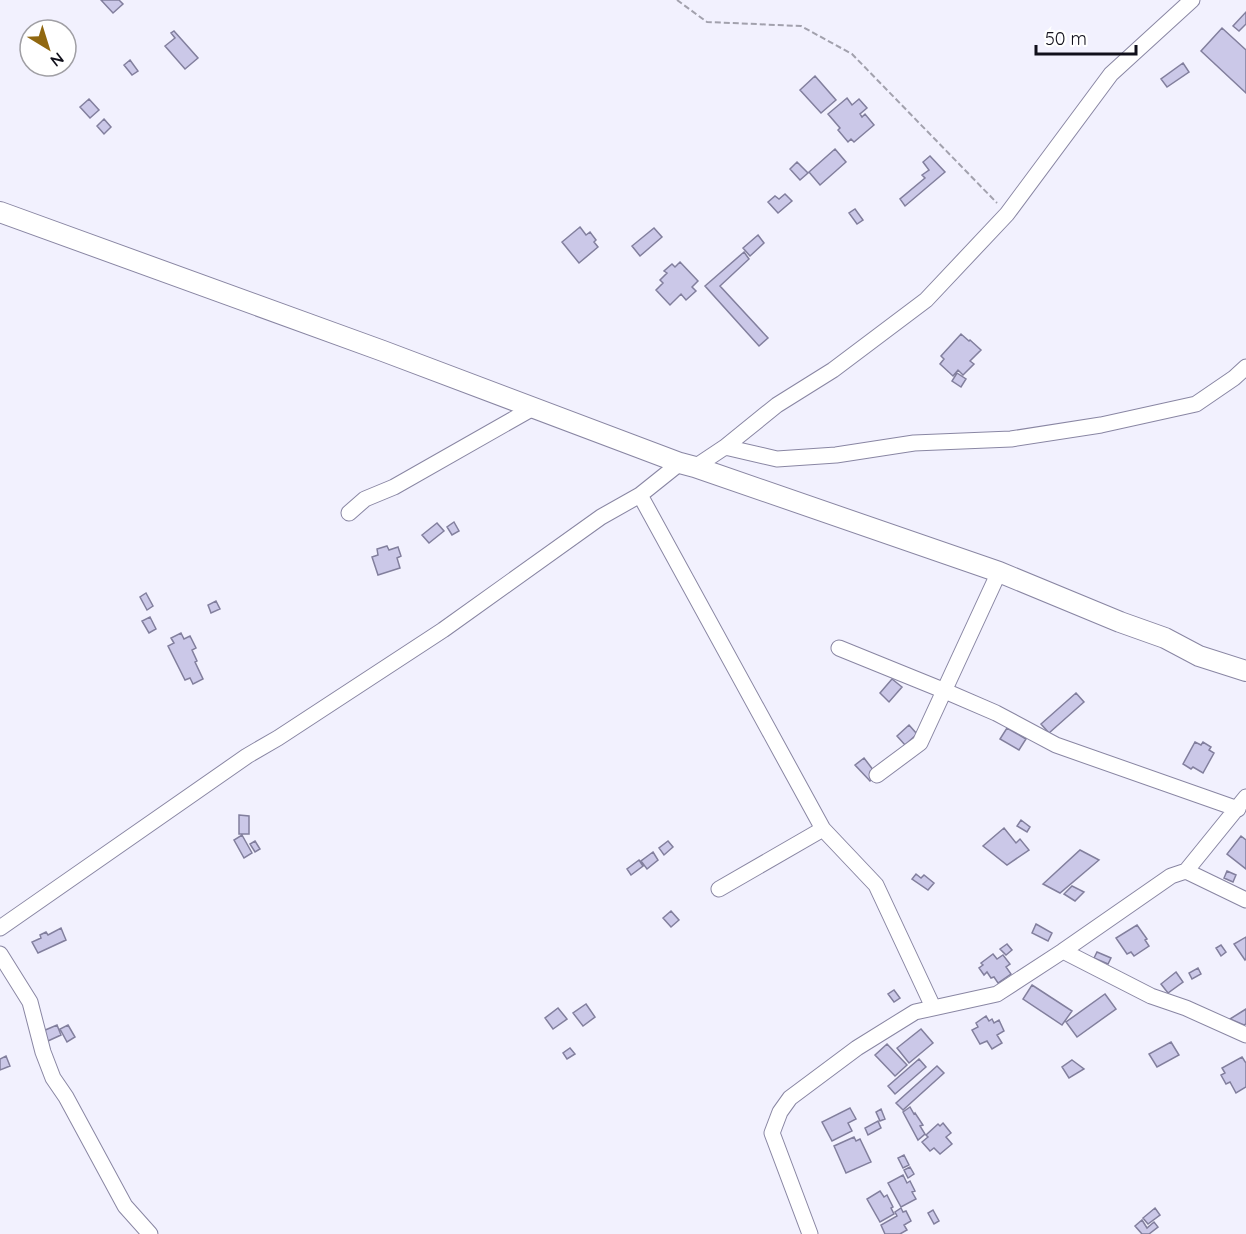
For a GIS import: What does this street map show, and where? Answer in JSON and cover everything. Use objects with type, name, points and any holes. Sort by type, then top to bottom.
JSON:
[{"type":"main road","points":[[0,212],[688,465],[999,572],[1120,622],[1166,638],[1199,656],[1246,671]]},
{"type":"street","points":[[0,928],[247,756],[443,630],[601,517],[688,465],[725,447],[777,405],[832,370],[926,300],[1007,214],[1111,74],[1192,0]]},
{"type":"street","points":[[725,447],[777,459],[836,454],[914,443],[1011,439],[1101,425],[1196,404],[1246,367]]},
{"type":"street","points":[[349,513],[365,499],[394,487],[533,408]]},
{"type":"street","points":[[640,495],[823,829],[876,885],[933,1007]]},
{"type":"street","points":[[877,775],[920,743],[999,572]]},
{"type":"street","points":[[810,1234],[772,1133],[780,1112],[790,1098],[857,1048],[915,1012],[997,994],[1171,876],[1186,871],[1242,803],[1056,745],[996,713],[838,648]]},
{"type":"street","points":[[719,889],[823,829]]},
{"type":"street","points":[[1186,871],[1246,900]]},
{"type":"street","points":[[1063,951],[1151,996],[1186,1008],[1246,1035]]},
{"type":"street","points":[[0,954],[30,1002],[43,1052],[53,1078],[66,1097],[125,1206],[150,1234]]},
{"type":"path","points":[[677,0],[707,22],[801,26],[852,54],[1007,214]]},
{"type":"building","points":[[101,0],[119,0],[123,4],[113,13]]},
{"type":"building","points":[[1246,12],[1246,24],[1239,31],[1233,26]]},
{"type":"building","points":[[1222,28],[1246,50],[1246,93],[1201,51]]},
{"type":"building","points":[[174,31],[198,58],[185,69],[165,46],[175,38],[171,33]]},
{"type":"building","points":[[130,60],[138,71],[132,75],[124,65]]},
{"type":"building","points":[[1183,63],[1189,72],[1167,87],[1161,79]]},
{"type":"building","points":[[815,76],[836,100],[821,113],[800,90]]},
{"type":"building","points":[[847,98],[852,105],[859,99],[867,108],[860,114],[862,117],[865,114],[874,125],[854,142],[851,139],[848,142],[828,114]]},
{"type":"building","points":[[89,99],[99,110],[90,118],[80,107]]},
{"type":"building","points":[[104,119],[111,127],[104,134],[97,126]]},
{"type":"building","points":[[835,149],[846,162],[820,185],[809,172]]},
{"type":"building","points":[[930,156],[945,172],[905,206],[900,199],[925,178],[922,175],[929,170],[923,162]]},
{"type":"building","points":[[797,162],[808,173],[800,180],[790,169]]},
{"type":"building","points":[[785,194],[792,201],[778,213],[768,202],[775,196],[779,199]]},
{"type":"building","points":[[855,209],[863,220],[857,224],[849,213]]},
{"type":"building","points":[[580,227],[586,235],[590,232],[598,247],[579,263],[562,242]]},
{"type":"building","points":[[654,228],[662,237],[640,256],[632,246]]},
{"type":"building","points":[[758,235],[764,243],[750,256],[743,248]]},
{"type":"building","points":[[744,252],[749,259],[720,286],[768,338],[759,346],[705,286]]},
{"type":"building","points":[[680,262],[698,281],[692,287],[696,291],[686,300],[681,294],[670,305],[656,290],[663,283],[660,280],[667,273],[664,271],[672,264],[675,267]]},
{"type":"building","points":[[961,334],[981,350],[970,361],[974,364],[963,375],[958,370],[953,376],[940,364],[944,359],[941,356]]},
{"type":"building","points":[[957,373],[966,379],[961,387],[952,381]]},
{"type":"building","points":[[454,522],[459,531],[452,535],[447,527]]},
{"type":"building","points":[[437,523],[444,531],[429,543],[422,535]]},
{"type":"building","points":[[387,546],[389,550],[398,547],[401,556],[397,558],[400,568],[378,575],[372,557],[378,555],[377,549]]},
{"type":"building","points":[[146,593],[153,606],[147,610],[140,597]]},
{"type":"building","points":[[216,601],[220,609],[211,613],[208,605]]},
{"type":"building","points":[[150,617],[156,629],[149,633],[142,621]]},
{"type":"building","points":[[181,633],[184,639],[190,636],[196,648],[192,650],[203,679],[193,684],[190,678],[185,680],[168,646],[174,643],[171,638]]},
{"type":"building","points":[[892,679],[902,687],[889,702],[880,693]]},
{"type":"building","points":[[1076,693],[1084,702],[1049,733],[1041,724]]},
{"type":"building","points":[[909,725],[917,734],[905,745],[897,736]]},
{"type":"building","points":[[1007,728],[1026,739],[1019,750],[1000,739]]},
{"type":"building","points":[[1195,742],[1201,745],[1203,742],[1211,747],[1209,750],[1214,753],[1203,773],[1183,764]]},
{"type":"building","points":[[864,758],[877,775],[870,781],[855,765]]},
{"type":"building","points":[[239,815],[249,816],[249,834],[239,834]]},
{"type":"building","points":[[1021,820],[1030,827],[1027,832],[1017,826]]},
{"type":"building","points":[[1004,828],[1016,843],[1020,839],[1029,850],[1007,865],[983,846]]},
{"type":"building","points":[[242,835],[252,853],[244,858],[234,840]]},
{"type":"building","points":[[1241,836],[1246,840],[1246,869],[1227,854]]},
{"type":"building","points":[[255,841],[260,849],[255,852],[250,844]]},
{"type":"building","points":[[668,841],[673,847],[664,855],[659,848]]},
{"type":"building","points":[[1080,850],[1099,860],[1060,893],[1043,884]]},
{"type":"building","points":[[653,852],[658,860],[647,869],[641,861]]},
{"type":"building","points":[[639,860],[643,866],[631,875],[627,869]]},
{"type":"building","points":[[1227,871],[1236,875],[1233,882],[1224,878]]},
{"type":"building","points":[[916,874],[921,878],[924,875],[934,883],[928,890],[912,879]]},
{"type":"building","points":[[1072,886],[1084,892],[1075,901],[1064,894]]},
{"type":"building","points":[[671,911],[679,920],[671,927],[663,918]]},
{"type":"building","points":[[1036,924],[1052,933],[1048,941],[1032,933]]},
{"type":"building","points":[[1137,925],[1149,946],[1134,956],[1131,952],[1127,954],[1116,938]]},
{"type":"building","points":[[61,928],[66,940],[38,953],[32,942],[41,938],[40,935],[46,932],[48,935]]},
{"type":"building","points":[[1246,937],[1246,959],[1245,960],[1234,944]]},
{"type":"building","points":[[1007,944],[1012,950],[1006,955],[1000,949]]},
{"type":"building","points":[[1221,945],[1226,952],[1221,956],[1216,948]]},
{"type":"building","points":[[1097,952],[1111,958],[1108,964],[1094,958]]},
{"type":"building","points":[[993,954],[997,959],[1003,955],[1010,964],[1006,967],[1011,974],[998,983],[987,972],[984,975],[979,968],[983,965],[981,963]]},
{"type":"building","points":[[1198,968],[1201,974],[1192,979],[1189,973]]},
{"type":"building","points":[[1176,972],[1183,982],[1168,993],[1161,984]]},
{"type":"building","points":[[1032,985],[1072,1011],[1062,1025],[1023,999]]},
{"type":"building","points":[[894,990],[900,998],[894,1002],[888,994]]},
{"type":"building","points":[[1105,994],[1116,1009],[1077,1037],[1066,1022]]},
{"type":"building","points":[[586,1004],[595,1017],[583,1026],[573,1013]]},
{"type":"building","points":[[558,1008],[567,1019],[553,1029],[545,1018]]},
{"type":"building","points":[[1246,1009],[1246,1024],[1230,1019]]},
{"type":"building","points":[[986,1016],[994,1023],[999,1020],[1004,1031],[997,1035],[1002,1043],[992,1049],[987,1041],[980,1044],[972,1030],[978,1027],[976,1023]]},
{"type":"building","points":[[57,1025],[61,1035],[48,1041],[43,1031]]},
{"type":"building","points":[[68,1025],[75,1037],[67,1042],[60,1029]]},
{"type":"building","points":[[921,1029],[933,1043],[909,1063],[897,1048]]},
{"type":"building","points":[[1171,1042],[1179,1055],[1157,1067],[1149,1054]]},
{"type":"building","points":[[887,1044],[907,1065],[895,1076],[875,1055]]},
{"type":"building","points":[[570,1048],[575,1054],[567,1059],[563,1053]]},
{"type":"building","points":[[6,1056],[10,1066],[0,1070],[0,1059]]},
{"type":"building","points":[[1242,1057],[1246,1063],[1246,1087],[1236,1093],[1230,1082],[1226,1084],[1221,1075],[1225,1073],[1222,1068]]},
{"type":"building","points":[[919,1059],[926,1067],[895,1094],[888,1086]]},
{"type":"building","points":[[1072,1060],[1084,1069],[1069,1078],[1062,1067]]},
{"type":"building","points":[[937,1066],[944,1073],[903,1110],[896,1103]]},
{"type":"building","points":[[910,1107],[923,1125],[920,1126],[925,1134],[918,1140],[903,1112]]},
{"type":"building","points":[[850,1108],[856,1119],[848,1123],[852,1131],[832,1141],[822,1122]]},
{"type":"building","points":[[881,1109],[885,1119],[880,1121],[876,1112]]},
{"type":"building","points":[[878,1121],[881,1128],[868,1135],[865,1128]]},
{"type":"building","points":[[943,1123],[951,1133],[946,1137],[952,1144],[940,1154],[934,1148],[930,1151],[922,1142],[938,1124],[940,1126]]},
{"type":"building","points":[[854,1137],[856,1141],[860,1139],[871,1162],[846,1173],[834,1146]]},
{"type":"building","points":[[904,1155],[909,1165],[903,1168],[898,1158]]},
{"type":"building","points":[[910,1167],[914,1174],[908,1178],[904,1170]]},
{"type":"building","points":[[903,1175],[907,1183],[910,1181],[916,1199],[901,1207],[888,1183]]},
{"type":"building","points":[[880,1191],[884,1197],[887,1195],[894,1214],[880,1222],[867,1199]]},
{"type":"building","points":[[901,1208],[903,1212],[906,1211],[911,1221],[904,1225],[907,1230],[900,1234],[885,1234],[881,1225],[897,1216],[895,1212]]},
{"type":"building","points":[[1155,1208],[1160,1215],[1148,1224],[1143,1218]]},
{"type":"building","points":[[933,1210],[939,1221],[934,1224],[928,1213]]},
{"type":"building","points":[[1142,1220],[1147,1228],[1154,1222],[1158,1227],[1149,1234],[1142,1234],[1135,1226]]}]
